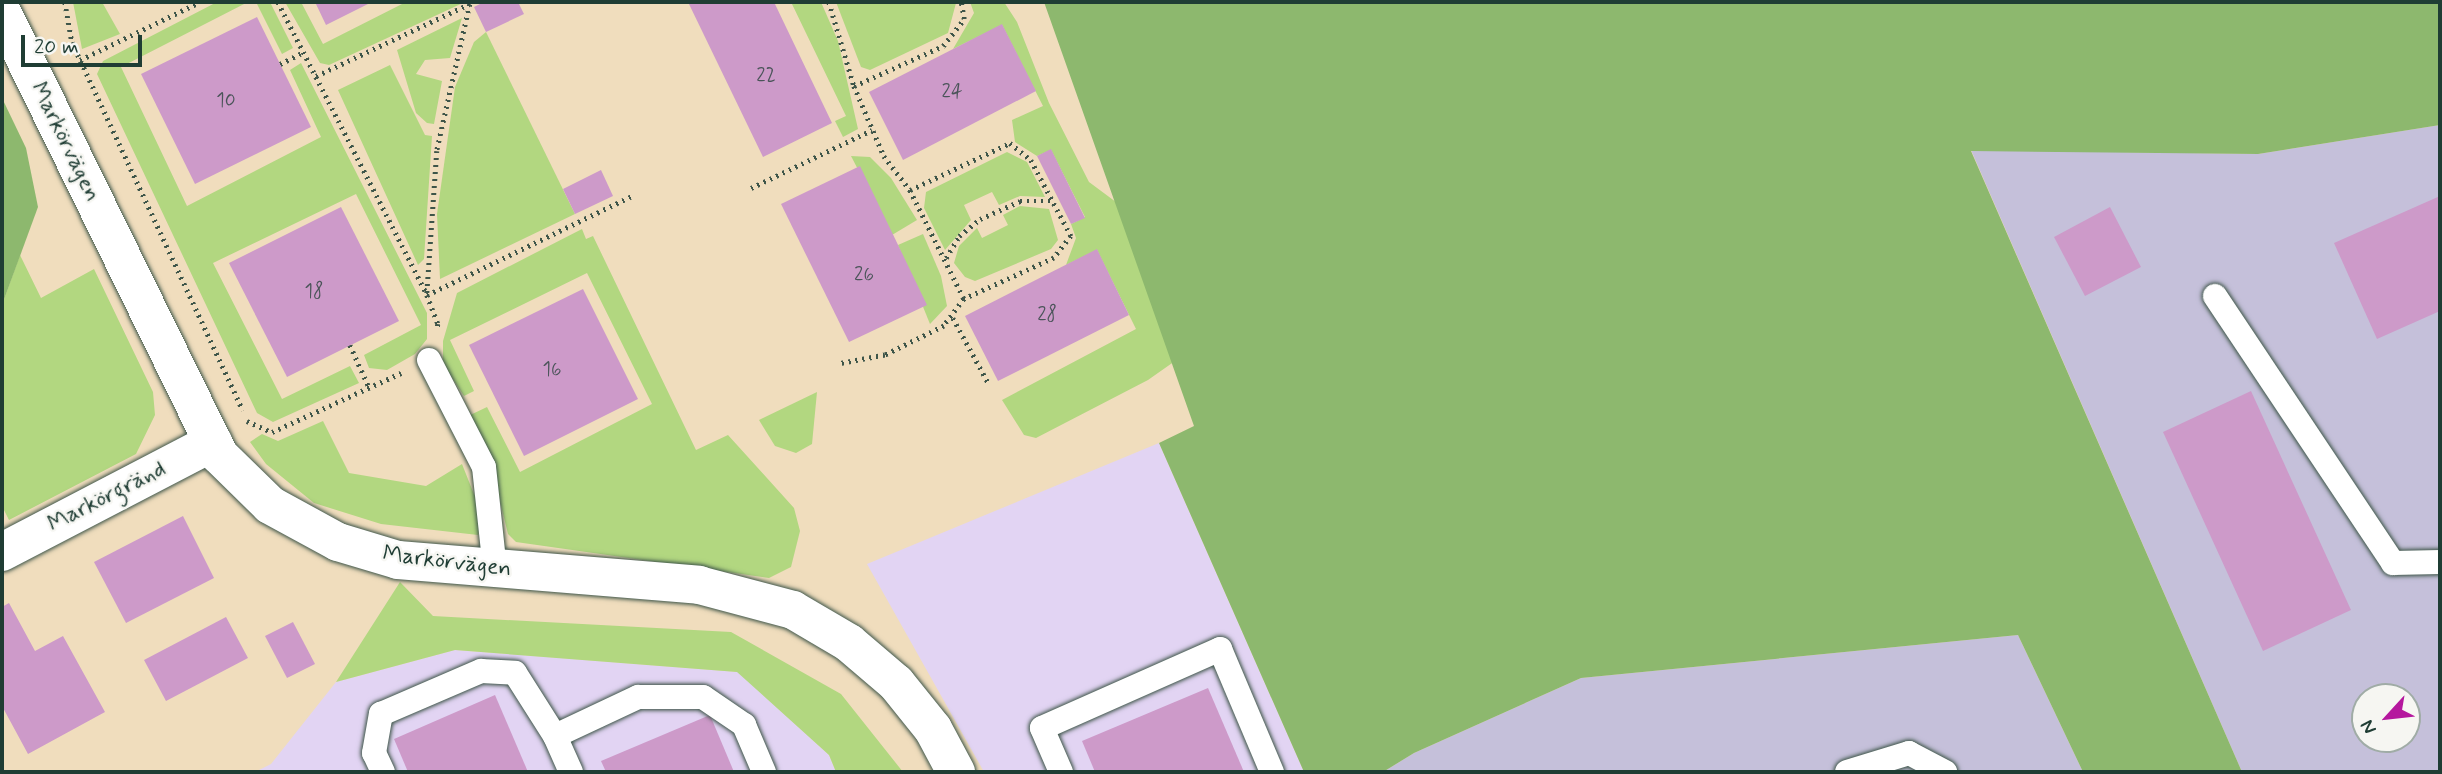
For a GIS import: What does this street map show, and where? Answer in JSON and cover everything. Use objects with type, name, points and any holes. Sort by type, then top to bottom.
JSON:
[{"type":"street","name":"Markörvägen","points":[[2,12],[219,455],[270,505],[319,533],[398,560],[699,585],[793,611],[849,643],[896,683],[933,729],[956,772]]},
{"type":"street","name":"Markörgränd","points":[[2,552],[213,442]]},
{"type":"lane","points":[[2215,296],[2393,564],[2440,562]]},
{"type":"lane","points":[[429,360],[484,467],[495,569]]},
{"type":"lane","points":[[1061,772],[1042,727],[1220,649],[1272,772]]},
{"type":"lane","points":[[383,772],[374,753],[381,714],[481,671],[515,673],[555,736],[571,772]]},
{"type":"lane","points":[[555,736],[638,697],[703,697],[744,725],[764,772]]},
{"type":"lane","points":[[1847,772],[1909,752],[1945,772]]},
{"type":"path","points":[[65,2],[67,28],[80,60],[243,403],[244,420],[236,430],[213,442]]},
{"type":"path","points":[[80,60],[200,2]]},
{"type":"path","points":[[244,420],[272,432],[429,360],[438,324],[427,295],[278,2]]},
{"type":"path","points":[[829,2],[854,86],[872,130],[884,156],[910,190],[964,299]]},
{"type":"path","points":[[854,86],[943,46],[964,19],[961,2]]},
{"type":"path","points":[[316,76],[472,3]]},
{"type":"path","points":[[427,295],[437,151],[472,3]]},
{"type":"path","points":[[280,64],[304,52]]},
{"type":"path","points":[[751,188],[872,130]]},
{"type":"path","points":[[838,364],[885,355],[953,318],[964,299],[1054,258],[1071,236],[1031,160],[1010,143],[910,190]]},
{"type":"path","points":[[427,295],[632,196]]},
{"type":"path","points":[[945,258],[959,236],[981,219],[1020,201],[1053,201]]},
{"type":"path","points":[[953,318],[989,384]]},
{"type":"path","points":[[350,345],[369,387]]},
{"type":"shaded area","points":[[2440,125],[2440,772],[2242,772],[1971,150],[2258,154]]},
{"type":"shaded area","points":[[1159,443],[1304,772],[984,772],[867,564]]},
{"type":"shaded area","points":[[2018,635],[2083,772],[1383,772],[1414,753],[1581,678]]},
{"type":"shaded area","points":[[455,650],[738,672],[829,755],[836,772],[255,772],[271,764],[336,682]]},
{"type":"green space","points":[[73,2],[102,2],[120,34],[82,49]]},
{"type":"green space","points":[[217,2],[248,2],[121,67],[187,206],[321,137],[290,70],[301,63],[427,313],[427,339],[415,354],[387,370],[369,368],[364,355],[421,325],[356,194],[213,263],[282,399],[350,366],[359,383],[273,422],[257,413],[97,74],[103,61]]},
{"type":"green space","points":[[256,2],[270,2],[293,48],[282,54]]},
{"type":"green space","points":[[285,2],[301,2],[323,44],[406,2],[465,2],[329,65],[320,63]]},
{"type":"green space","points":[[791,2],[821,2],[838,41],[858,129],[843,137],[835,121],[846,116]]},
{"type":"green space","points":[[836,2],[956,3],[948,33],[870,70],[861,67]]},
{"type":"green space","points":[[970,2],[1004,2],[1017,22],[1049,103],[1089,182],[1124,208],[1185,354],[1148,380],[1036,438],[1024,435],[1002,400],[1136,329],[1097,250],[1066,265],[1076,238],[1071,224],[1085,217],[1051,150],[1037,156],[1015,142],[1012,120],[1043,106],[1002,25],[953,49],[974,13]]},
{"type":"green space","points":[[1044,2],[2440,2],[2440,125],[2258,154],[1971,151],[2242,772],[2083,772],[2018,635],[1581,678],[1414,753],[1383,772],[1304,772],[1159,443],[1194,426]]},
{"type":"green space","points":[[462,18],[450,58],[425,60],[416,74],[442,81],[434,124],[427,123],[416,113],[397,50]]},
{"type":"green space","points":[[486,32],[575,214],[440,279],[437,214],[455,87],[474,42]]},
{"type":"green space","points":[[390,65],[425,135],[432,136],[424,259],[418,265],[338,90]]},
{"type":"green space","points":[[2,98],[26,148],[38,207],[2,305]]},
{"type":"green space","points":[[1007,152],[1027,162],[1045,197],[1020,196],[999,205],[992,192],[964,205],[971,220],[945,250],[924,208],[926,192]]},
{"type":"green space","points":[[851,156],[870,157],[891,178],[917,220],[892,235]]},
{"type":"green space","points":[[1020,206],[1049,209],[1058,240],[1051,249],[975,281],[965,277],[954,263],[959,246],[977,228],[982,238],[1008,225],[1003,215]]},
{"type":"green space","points":[[582,229],[586,239],[593,236],[696,450],[728,435],[794,508],[800,531],[791,567],[769,578],[516,542],[508,534],[494,477],[466,417],[487,407],[520,472],[652,404],[587,273],[450,340],[474,391],[464,396],[443,364],[443,341],[457,293]]},
{"type":"green space","points":[[923,234],[941,276],[947,306],[930,324],[898,245]]},
{"type":"green space","points":[[20,255],[41,298],[94,269],[153,392],[155,415],[136,454],[9,520],[2,506],[2,305]]},
{"type":"green space","points":[[817,392],[812,444],[796,453],[775,446],[759,420]]},
{"type":"green space","points":[[323,421],[349,473],[426,486],[462,464],[483,517],[478,535],[381,524],[314,503],[266,464],[250,442],[262,434],[278,441]]},
{"type":"green space","points":[[400,582],[433,616],[731,632],[841,694],[903,772],[836,772],[829,755],[737,672],[455,650],[336,682]]},
{"type":"building","points":[[315,2],[372,2],[326,25]]},
{"type":"building","points":[[484,2],[518,2],[524,14],[486,32],[474,7]]},
{"type":"building","points":[[688,2],[774,2],[832,123],[763,157]]},
{"type":"building","points":[[257,17],[311,127],[195,184],[141,74]]},
{"type":"building","points":[[1002,24],[1036,91],[903,160],[869,92]]},
{"type":"building","points":[[1051,149],[1085,218],[1071,224],[1037,156]]},
{"type":"building","points":[[860,166],[927,305],[849,342],[781,204]]},
{"type":"building","points":[[601,170],[613,196],[575,214],[563,189]]},
{"type":"building","points":[[2440,196],[2440,311],[2377,339],[2334,243]]},
{"type":"building","points":[[341,207],[399,321],[287,377],[229,263]]},
{"type":"building","points":[[2110,207],[2141,267],[2085,296],[2054,237]]},
{"type":"building","points":[[1097,249],[1129,315],[998,381],[965,316]]},
{"type":"building","points":[[583,289],[638,399],[524,456],[469,345]]},
{"type":"building","points":[[2251,391],[2351,610],[2263,651],[2163,432]]},
{"type":"building","points":[[183,516],[214,578],[126,623],[94,562]]},
{"type":"building","points":[[9,603],[35,651],[63,636],[105,712],[28,754],[2,706],[2,607]]},
{"type":"building","points":[[226,617],[248,658],[166,701],[144,660]]},
{"type":"building","points":[[293,622],[315,664],[287,678],[265,636]]},
{"type":"building","points":[[1208,688],[1244,772],[1095,772],[1082,741]]},
{"type":"building","points":[[495,695],[528,772],[408,772],[394,739]]},
{"type":"building","points":[[710,715],[734,772],[606,772],[601,761]]}]
